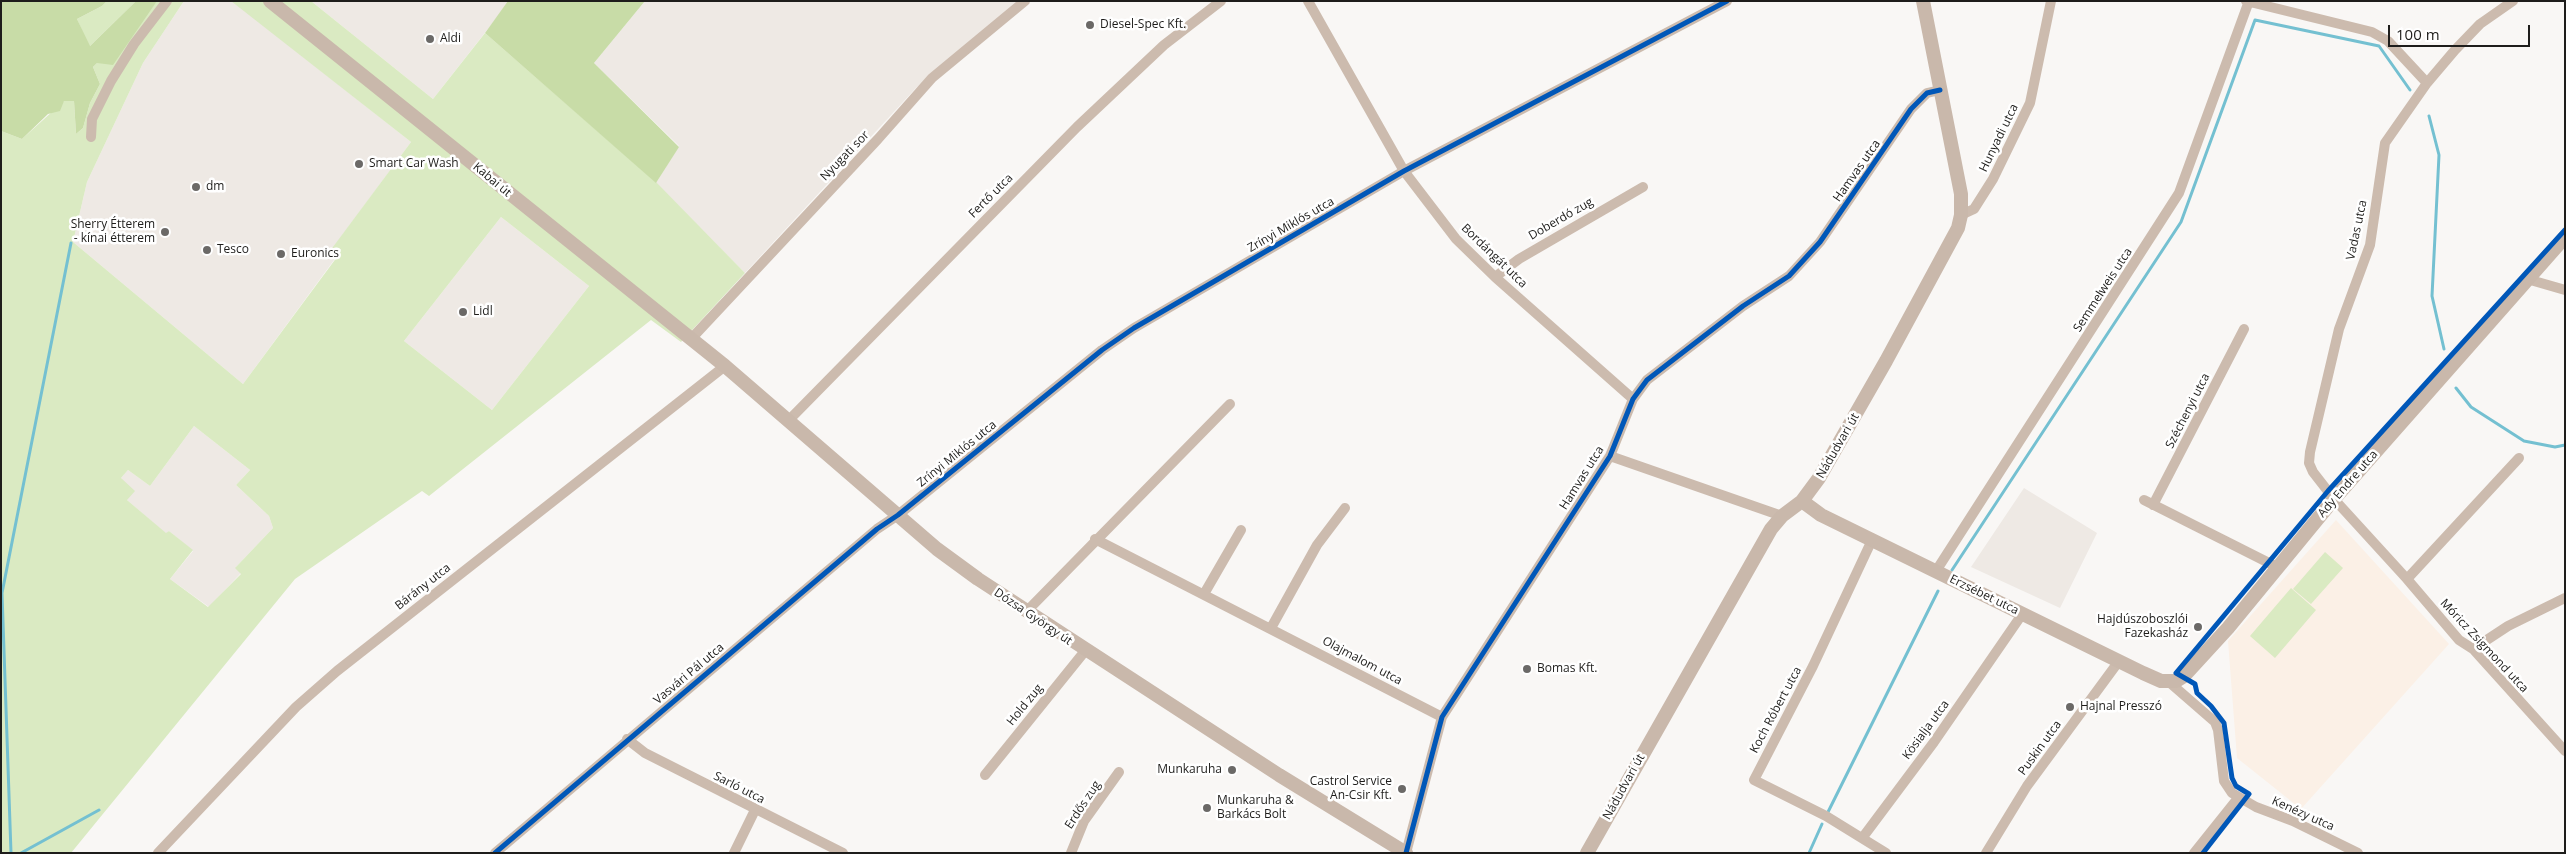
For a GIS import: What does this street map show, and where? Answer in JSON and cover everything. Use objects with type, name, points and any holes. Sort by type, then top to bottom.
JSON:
[{"type":"main road","name":"Kabai út","points":[[270,1],[692,339]]},
{"type":"main road","name":"Nádudvari út","points":[[1588,853],[1764,541],[1782,516],[1802,501],[1814,487],[1952,243],[1961,216],[1961,194],[1923,1]]},
{"type":"main road","name":"Ady Endre utca","points":[[2169,682],[2184,676],[2228,628],[2334,499],[2565,237]]},
{"type":"main road","name":"Dózsa György út","points":[[692,339],[789,420],[937,549],[1085,651],[1350,820],[1406,853]]},
{"type":"main road","name":"Erzsébet utca","points":[[1802,501],[1821,516],[2118,661],[2161,681],[2169,682]]},
{"type":"street","points":[[91,137],[92,119],[111,81],[134,44],[167,1]]},
{"type":"street","name":"Nyugati sor","points":[[692,339],[878,139],[932,78],[1025,1]]},
{"type":"street","name":"Fertő utca","points":[[789,420],[1077,127],[1164,45],[1222,1]]},
{"type":"street","name":"Bordángát utca","points":[[1308,1],[1404,171],[1456,239],[1495,277],[1633,399]]},
{"type":"street","name":"Zrínyi Miklós utca","points":[[898,515],[1075,370],[1118,339],[1404,171],[1727,1]]},
{"type":"street","name":"Hunyadi utca","points":[[1961,216],[1974,209],[1993,179],[2030,103],[2051,1]]},
{"type":"street","points":[[2248,1],[2372,32],[2388,41],[2427,84]]},
{"type":"street","name":"Semmelweis utca","points":[[1936,571],[2179,194],[2248,1]]},
{"type":"street","name":"Vadas utca","points":[[2334,499],[2313,472],[2309,463],[2310,452],[2339,329],[2370,245],[2385,143],[2427,84],[2480,24],[2513,1]]},
{"type":"street","name":"Hamvas utca","points":[[1406,853],[1442,717],[1610,456],[1633,399],[1647,380],[1743,306],[1789,276],[1820,242],[1912,110],[1927,93],[1940,90]]},
{"type":"street","name":"Doberdó zug","points":[[1495,277],[1519,258],[1643,187]]},
{"type":"street","points":[[2527,279],[2565,290]]},
{"type":"street","name":"Széchenyi utca","points":[[2244,329],[2148,503],[2277,567]]},
{"type":"street","name":"Bárány utca","points":[[158,853],[296,707],[337,671],[725,366]]},
{"type":"street","points":[[1026,612],[1230,404]]},
{"type":"street","points":[[1610,456],[1782,516]]},
{"type":"street","points":[[2407,579],[2519,458]]},
{"type":"street","name":"Móricz Zsigmond utca","points":[[2334,499],[2407,579],[2459,640],[2473,649],[2565,751]]},
{"type":"street","points":[[1271,628],[1317,545],[1345,508]]},
{"type":"street","name":"Vasvári Pál utca","points":[[495,853],[627,739],[877,529],[898,515]]},
{"type":"street","points":[[1204,594],[1241,530]]},
{"type":"street","name":"Olajmalom utca","points":[[1096,539],[1442,717]]},
{"type":"street","name":"Koch Róbert utca","points":[[1863,837],[1754,780],[1818,658],[1872,540]]},
{"type":"street","points":[[2473,649],[2508,626],[2565,598]]},
{"type":"street","name":"Kösialja utca","points":[[1863,837],[1934,742],[2023,614]]},
{"type":"street","name":"Hold zug","points":[[985,775],[1085,651]]},
{"type":"street","name":"Puskin utca","points":[[1986,853],[2027,786],[2118,661]]},
{"type":"street","points":[[2169,682],[2215,722],[2218,730],[2224,781],[2228,790],[2238,798],[2194,853]]},
{"type":"street","name":"Sarló utca","points":[[627,739],[645,753],[843,853]]},
{"type":"street","name":"Erdős zug","points":[[1071,853],[1084,821],[1119,772]]},
{"type":"street","name":"Kenézy utca","points":[[2238,798],[2344,850],[2358,853]]},
{"type":"street","points":[[734,853],[755,810]]},
{"type":"street","points":[[1863,837],[1886,853]]},
{"type":"shaded area","points":[[184,1],[234,2],[411,142],[331,251],[337,256],[243,384],[73,242],[87,182],[143,63]]},
{"type":"shaded area","points":[[311,1],[508,1],[509,2],[433,99]]},
{"type":"shaded area","points":[[645,1],[1018,1],[916,88],[745,273],[656,183],[679,146],[594,63]]},
{"type":"shaded area","points":[[501,217],[589,286],[492,410],[404,341]]},
{"type":"shaded area","points":[[194,426],[250,470],[236,485],[269,516],[273,528],[236,567],[241,573],[209,607],[170,579],[193,551],[169,531],[166,534],[127,500],[121,478],[128,470],[150,486]]},
{"type":"shaded area","points":[[2024,488],[2097,533],[2060,608],[1971,567]]},
{"type":"shaded area","points":[[2336,520],[2449,644],[2301,809],[2237,758],[2228,641]]},
{"type":"green space","points":[[1,1],[107,1],[102,6],[77,19],[90,46],[136,1],[157,1],[113,65],[97,63],[93,67],[100,84],[90,103],[83,128],[76,134],[74,101],[64,101],[60,111],[48,114],[22,139],[1,131]]},
{"type":"green space","points":[[107,1],[136,1],[89,47],[77,19],[102,6]]},
{"type":"green space","points":[[157,1],[184,1],[143,63],[87,182],[73,242],[243,384],[337,257],[330,251],[411,142],[231,1],[311,1],[433,99],[485,33],[656,182],[745,273],[681,342],[651,320],[429,496],[422,491],[295,579],[71,853],[1,853],[1,131],[22,139],[64,101],[74,101],[76,134],[83,128],[90,103],[100,84],[93,67]],"holes":[[[501,217],[589,286],[492,410],[404,341]],[[194,426],[250,470],[236,485],[269,516],[273,528],[235,568],[241,574],[208,607],[170,579],[193,550],[169,531],[166,533],[127,500],[135,491],[121,478],[128,470],[150,486]]]},
{"type":"green space","points":[[508,1],[645,1],[594,63],[679,147],[656,183],[485,33]]},
{"type":"green space","points":[[2325,552],[2343,568],[2311,604],[2293,589]]},
{"type":"green space","points":[[2291,588],[2316,610],[2275,658],[2250,636]]},
{"type":"waterway","points":[[1952,570],[2181,222],[2255,20],[2379,46],[2410,90]]},
{"type":"waterway","points":[[2429,116],[2439,155],[2432,296],[2444,349]]},
{"type":"waterway","points":[[11,853],[2,593],[71,243]]},
{"type":"waterway","points":[[2456,388],[2471,407],[2524,441],[2555,447],[2565,445]]},
{"type":"waterway","points":[[1828,812],[1938,591]]},
{"type":"waterway","points":[[21,853],[99,810]]},
{"type":"waterway","points":[[1809,853],[1822,824]]},
{"type":"cycle path","points":[[495,853],[877,529],[898,515],[1102,350],[1134,328],[1404,171],[1727,1]]},
{"type":"cycle path","points":[[1406,853],[1442,717],[1610,456],[1633,399],[1647,380],[1743,306],[1789,276],[1820,242],[1911,109],[1927,93],[1940,90]]},
{"type":"cycle path","points":[[2203,853],[2249,794],[2236,786],[2232,778],[2224,723],[2211,706],[2197,693],[2195,684],[2176,673],[2328,491],[2565,230]]},
{"type":"place","name":"Diesel-Spec Kft.","points":[[1090,25]]},
{"type":"place","name":"Aldi","points":[[430,39]]},
{"type":"place","name":"Smart Car Wash","points":[[359,164]]},
{"type":"place","name":"dm","points":[[196,187]]},
{"type":"place","name":"Sherry Étterem - kínai étterem","points":[[165,232]]},
{"type":"place","name":"Tesco","points":[[207,250]]},
{"type":"place","name":"Euronics","points":[[281,254]]},
{"type":"place","name":"Lidl","points":[[463,312]]},
{"type":"place","name":"Hajdúszoboszlói Fazekasház","points":[[2198,627]]},
{"type":"place","name":"Bomas Kft.","points":[[1527,669]]},
{"type":"place","name":"Hajnal Presszó","points":[[2070,707]]},
{"type":"place","name":"Munkaruha","points":[[1232,770]]},
{"type":"place","name":"Castrol Service An-Csir Kft.","points":[[1402,789]]},
{"type":"place","name":"Munkaruha & Barkács Bolt","points":[[1207,808]]}]
